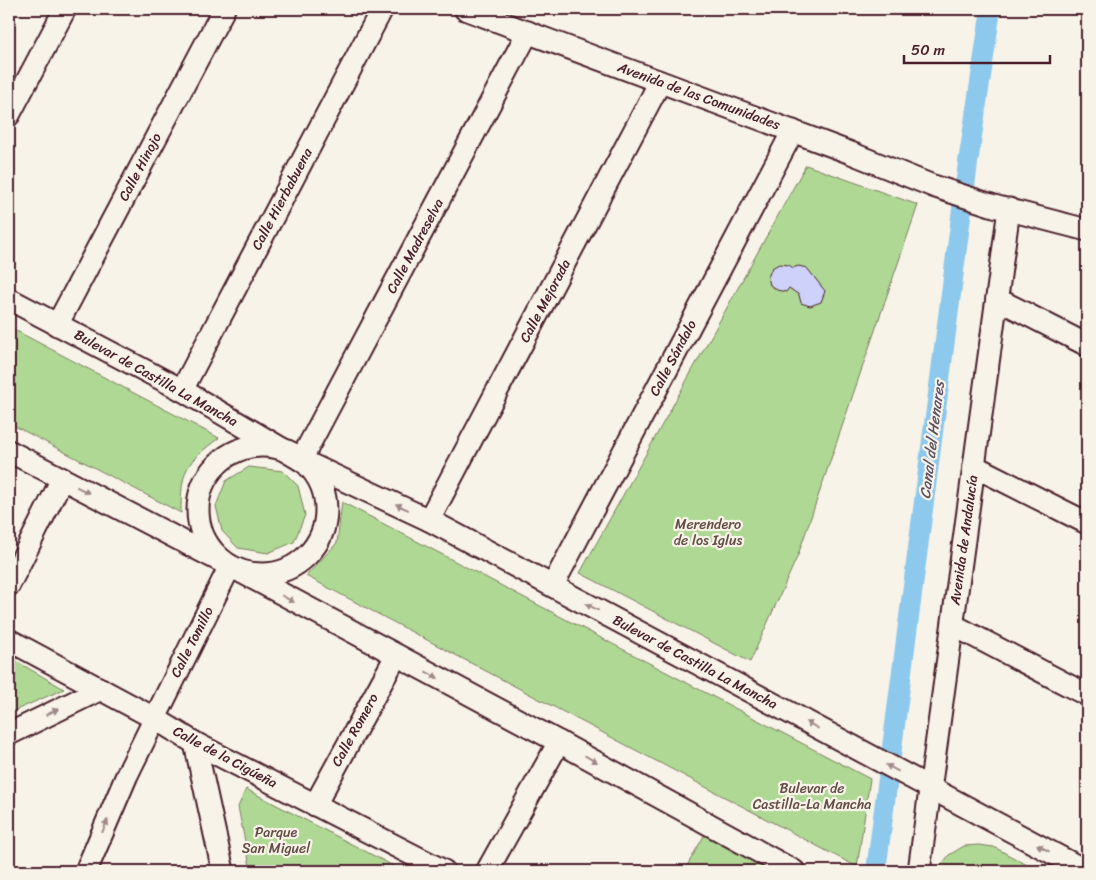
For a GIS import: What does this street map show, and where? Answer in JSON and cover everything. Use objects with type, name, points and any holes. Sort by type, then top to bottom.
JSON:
[{"type":"street","points":[[9,115],[65,9]]},
{"type":"street","name":"Calle Hinojo","points":[[57,325],[224,9]]},
{"type":"street","name":"Calle Hierbabuena","points":[[182,390],[382,9]]},
{"type":"street","name":"Avenida de las Comunidades","points":[[465,9],[793,131],[932,186],[1002,207]]},
{"type":"street","name":"Calle Madreselva","points":[[301,460],[528,32]]},
{"type":"street","name":"Calle Mejorada","points":[[430,520],[660,82]]},
{"type":"street","name":"Calle Sándalo","points":[[553,585],[793,131]]},
{"type":"street","points":[[1002,207],[1087,230]]},
{"type":"street","name":"Avenida de Andalucía","points":[[919,871],[997,298],[1002,207]]},
{"type":"street","points":[[997,298],[1087,344]]},
{"type":"street","name":"Bulevar de Castilla La Mancha","points":[[9,299],[182,390],[301,460],[313,471],[322,488],[326,504],[324,524],[314,548],[294,566],[271,574],[249,573],[230,566],[210,549],[198,523],[200,490],[210,472],[225,457],[248,447],[266,446],[282,450],[301,460],[430,520],[1086,871]]},
{"type":"street","name":"Bulevar de Castilla La Mancha","points":[[9,451],[230,566],[559,742],[794,871]]},
{"type":"street","points":[[974,466],[1087,523]]},
{"type":"street","points":[[9,585],[62,479]]},
{"type":"street","name":"Calle Tomillo","points":[[86,871],[127,775],[230,566]]},
{"type":"street","points":[[953,625],[1087,695]]},
{"type":"street","name":"Calle de la Cigúeña","points":[[9,640],[154,718],[196,743],[444,871]]},
{"type":"street","name":"Calle Romero","points":[[315,805],[396,656]]},
{"type":"street","points":[[9,734],[101,689]]},
{"type":"street","points":[[487,871],[559,742]]},
{"type":"street","points":[[196,743],[222,871]]},
{"type":"green space","name":"Merendero de los Iglus","points":[[806,165],[918,205],[798,555],[750,662],[580,573]]},
{"type":"green space","points":[[9,327],[219,438],[199,454],[187,469],[182,487],[181,513],[9,423]]},
{"type":"green space","points":[[249,467],[283,471],[298,486],[305,515],[294,542],[268,553],[238,548],[222,531],[216,506],[226,481]]},
{"type":"green space","name":"Bulevar de Castilla-La Mancha","points":[[342,502],[870,779],[857,867],[306,576],[337,543]]},
{"type":"green space","points":[[9,657],[64,689],[9,713]]},
{"type":"green space","name":"Parque San Miguel","points":[[246,789],[403,871],[251,871],[238,807]]},
{"type":"green space","points":[[705,834],[782,871],[684,871]]},
{"type":"green space","points":[[964,846],[994,847],[1038,871],[937,871],[949,855]]},
{"type":"building","points":[[779,264],[789,265],[793,268],[798,266],[807,268],[825,291],[821,302],[810,306],[801,303],[799,295],[789,288],[786,292],[777,290],[770,285],[768,277],[772,268]]},
{"type":"waterway","name":"Canal del Henares","points":[[876,871],[968,163],[991,9]]}]
